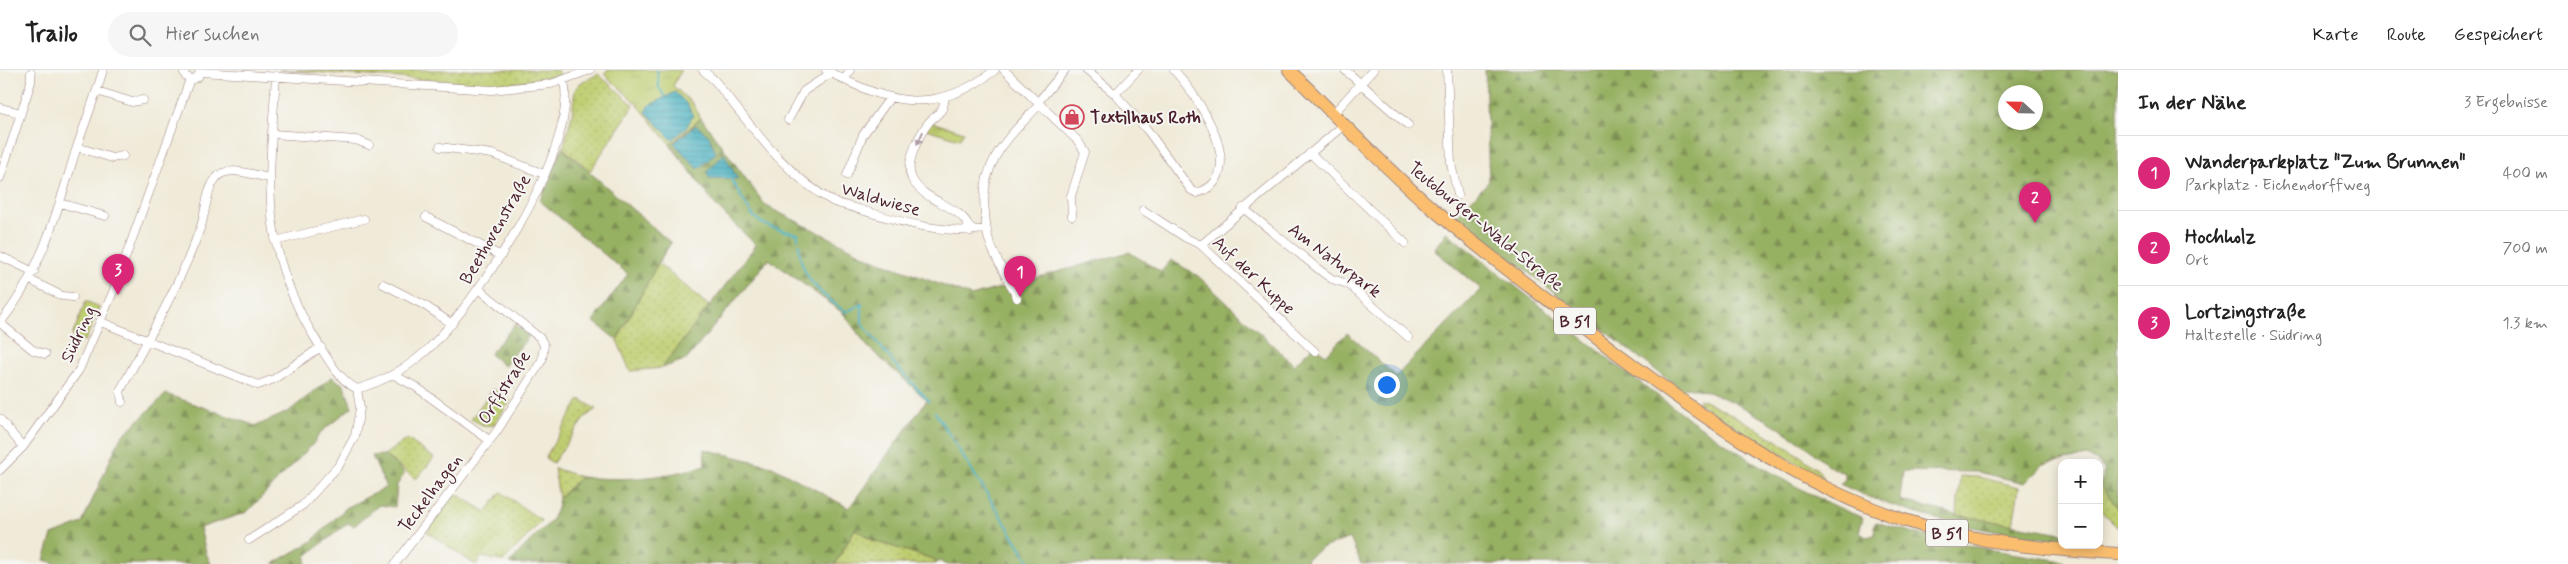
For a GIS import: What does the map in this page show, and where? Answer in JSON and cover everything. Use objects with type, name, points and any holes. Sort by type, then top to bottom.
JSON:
[{"type":"main road","name":"Teutoburger-Wald-Straße","points":[[1288,70],[1425,203],[1499,263],[1684,402],[1782,465],[1874,509],[1937,530],[1991,542],[2032,548],[2118,554]]},
{"type":"street","points":[[45,354],[34,350],[0,323],[34,272],[60,203],[103,70]]},
{"type":"street","points":[[183,70],[184,75],[190,79],[195,78],[200,71],[492,90],[564,81],[590,70]]},
{"type":"street","name":"Waldwiese","points":[[703,70],[715,81],[800,178],[826,198],[834,202],[930,228],[971,231],[986,229]]},
{"type":"street","points":[[845,79],[850,70]]},
{"type":"street","points":[[788,120],[804,91],[828,71],[890,99],[902,101],[945,97],[977,84],[995,70]]},
{"type":"street","points":[[1004,70],[1078,141],[1086,152],[1071,196],[1072,216]]},
{"type":"street","points":[[1017,298],[990,243],[986,229],[984,187],[993,160],[1000,147],[1065,70]]},
{"type":"street","points":[[1086,70],[1116,94],[1148,131],[1192,190],[1197,193],[1213,184],[1222,159],[1218,140],[1203,108],[1174,70]]},
{"type":"street","points":[[1116,94],[1138,70]]},
{"type":"street","points":[[1345,70],[1408,125]]},
{"type":"street","points":[[1332,114],[1373,70]]},
{"type":"street","points":[[1447,70],[1451,164],[1458,195]]},
{"type":"street","points":[[0,178],[20,113],[32,82],[30,74]]},
{"type":"street","points":[[248,540],[303,505],[339,465],[355,436],[360,408],[356,389],[347,384],[339,375],[291,295],[275,241],[270,211],[270,178],[276,76]]},
{"type":"street","name":"Südring","points":[[0,470],[23,447],[79,370],[101,322],[190,79]]},
{"type":"street","name":"Beethovenstraße","points":[[356,389],[394,375],[424,352],[452,324],[480,290],[501,256],[544,174],[566,111],[567,98],[564,81]]},
{"type":"street","points":[[97,91],[132,102],[144,100]]},
{"type":"street","points":[[945,97],[942,109],[930,122],[919,139],[910,169],[911,177],[925,192],[963,216],[968,222],[971,231]]},
{"type":"street","points":[[847,175],[863,135],[890,99]]},
{"type":"street","points":[[0,108],[20,113]]},
{"type":"street","points":[[1201,245],[1344,125]]},
{"type":"street","points":[[272,134],[356,140],[369,145]]},
{"type":"street","points":[[77,147],[112,158],[123,156]]},
{"type":"street","points":[[440,147],[492,154],[544,174]]},
{"type":"street","points":[[1310,153],[1405,243]]},
{"type":"street","points":[[122,402],[120,391],[181,278],[201,224],[211,185],[219,175],[230,171],[270,178]]},
{"type":"street","points":[[60,203],[105,216]]},
{"type":"street","name":"Am Naturpark","points":[[1243,208],[1322,272],[1332,279],[1348,284],[1408,337]]},
{"type":"street","name":"Auf der Kuppe","points":[[1143,210],[1186,238],[1201,245],[1315,352]]},
{"type":"street","points":[[426,217],[501,256]]},
{"type":"street","points":[[275,241],[364,219]]},
{"type":"street","points":[[0,256],[34,272]]},
{"type":"street","points":[[30,280],[62,296],[74,296]]},
{"type":"street","points":[[383,284],[424,305],[452,324]]},
{"type":"street","name":"Orffstraße","points":[[480,290],[540,338],[544,346],[542,360],[489,440]]},
{"type":"street","points":[[101,322],[258,385],[274,379],[321,347]]},
{"type":"street","points":[[394,375],[416,387],[489,440]]},
{"type":"street","points":[[0,419],[23,447]]},
{"type":"street","name":"Teckelhagen","points":[[395,564],[489,440]]},
{"type":"green space","points":[[279,70],[557,70],[560,75],[519,82],[492,84]]},
{"type":"green space","points":[[607,70],[681,70],[673,86],[692,103],[701,118],[670,144],[637,104],[604,74]]},
{"type":"green space","points":[[1485,70],[2118,70],[2118,508],[2103,488],[2105,470],[2103,468],[2103,459],[2092,459],[2087,456],[2058,459],[2058,461],[2044,464],[2025,483],[1977,472],[1903,471],[1900,500],[1957,515],[2058,532],[2058,540],[2004,533],[1948,522],[1920,515],[1866,496],[1840,484],[1845,479],[1845,473],[1832,468],[1801,442],[1745,408],[1699,389],[1686,387],[1683,391],[1456,217],[1489,181]]},
{"type":"green space","points":[[598,74],[634,105],[590,171],[563,148],[572,115],[575,90],[579,84]]},
{"type":"green space","points":[[701,118],[766,206],[872,259],[971,296],[1129,252],[1161,272],[1171,260],[1198,276],[1294,365],[1313,346],[1326,355],[1347,333],[1396,376],[1481,289],[1434,250],[1446,232],[1626,372],[1723,442],[1791,484],[1863,518],[1859,532],[1866,537],[1875,535],[1874,525],[1876,522],[1945,540],[1992,550],[2063,561],[2065,564],[1361,564],[1350,538],[1322,548],[1306,559],[1308,564],[944,564],[940,561],[935,564],[936,560],[874,541],[855,529],[835,564],[509,564],[551,521],[557,509],[559,498],[581,477],[644,478],[689,470],[705,466],[704,449],[772,466],[849,508],[927,400],[868,347],[843,313],[769,259],[687,359],[662,368],[756,245],[717,207],[670,144]],"holes":[[[696,125],[698,169],[674,143]]]},
{"type":"green space","points":[[931,122],[964,132],[959,139],[926,129]]},
{"type":"green space","points":[[562,148],[671,243],[658,263],[617,340],[593,321],[628,274],[540,201]]},
{"type":"green space","points":[[658,263],[709,306],[662,368],[630,371],[617,340]]},
{"type":"green space","points":[[86,301],[99,307],[85,341],[72,336]]},
{"type":"green space","points":[[515,324],[529,336],[504,366],[490,354]]},
{"type":"green space","points":[[332,377],[344,385],[352,407],[321,432],[312,445],[247,512],[200,528],[206,553],[211,564],[57,564],[44,560],[52,535],[82,523],[120,438],[166,394],[256,426],[288,412]]},
{"type":"green space","points":[[493,389],[510,401],[494,425],[485,426],[471,419]]},
{"type":"green space","points":[[580,399],[596,409],[585,417],[553,463],[545,458]]},
{"type":"green space","points":[[1699,399],[1767,434],[1805,459],[1824,478],[1762,444],[1698,403]]},
{"type":"green space","points":[[407,439],[434,458],[416,479],[384,455]]},
{"type":"green space","points":[[384,455],[405,473],[397,485],[395,507],[379,505],[354,526],[348,523],[306,556],[306,564],[273,564],[311,542],[346,508],[386,487],[372,456]]},
{"type":"green space","points":[[554,468],[581,477],[559,498]]},
{"type":"green space","points":[[1960,476],[1978,477],[2019,487],[2013,525],[1957,515]]},
{"type":"green space","points":[[2103,488],[2118,508],[2118,528],[2103,513]]},
{"type":"green space","points":[[501,492],[542,521],[503,561],[481,557],[477,564],[474,564],[427,532],[455,493],[486,512]]},
{"type":"green space","points":[[855,529],[874,541],[937,560],[935,564],[835,564]]},
{"type":"water","points":[[675,92],[688,105],[693,116],[686,128],[672,140],[646,112],[648,106]]},
{"type":"water","points":[[696,125],[709,136],[716,153],[698,169],[674,143]]},
{"type":"water","points":[[724,154],[738,179],[709,178],[707,172]]},
{"type":"waterway","points":[[657,70],[659,88],[665,96]]},
{"type":"waterway","points":[[731,179],[750,212],[756,218],[770,227],[798,234],[798,239]]},
{"type":"waterway","points":[[799,244],[803,266],[813,284],[828,299],[846,312],[862,304],[862,323],[896,366],[929,401]]},
{"type":"waterway","points":[[935,412],[1031,564]]},
{"type":"place","name":"Textilhaus Roth","points":[[1072,117]]},
{"type":"place","name":"Hochholz","points":[[2035,223]]},
{"type":"place","name":"Lortzingstraße","points":[[118,295]]},
{"type":"place","name":"Wanderparkplatz \"Zum Brunnen\"","points":[[1020,297]]}]
